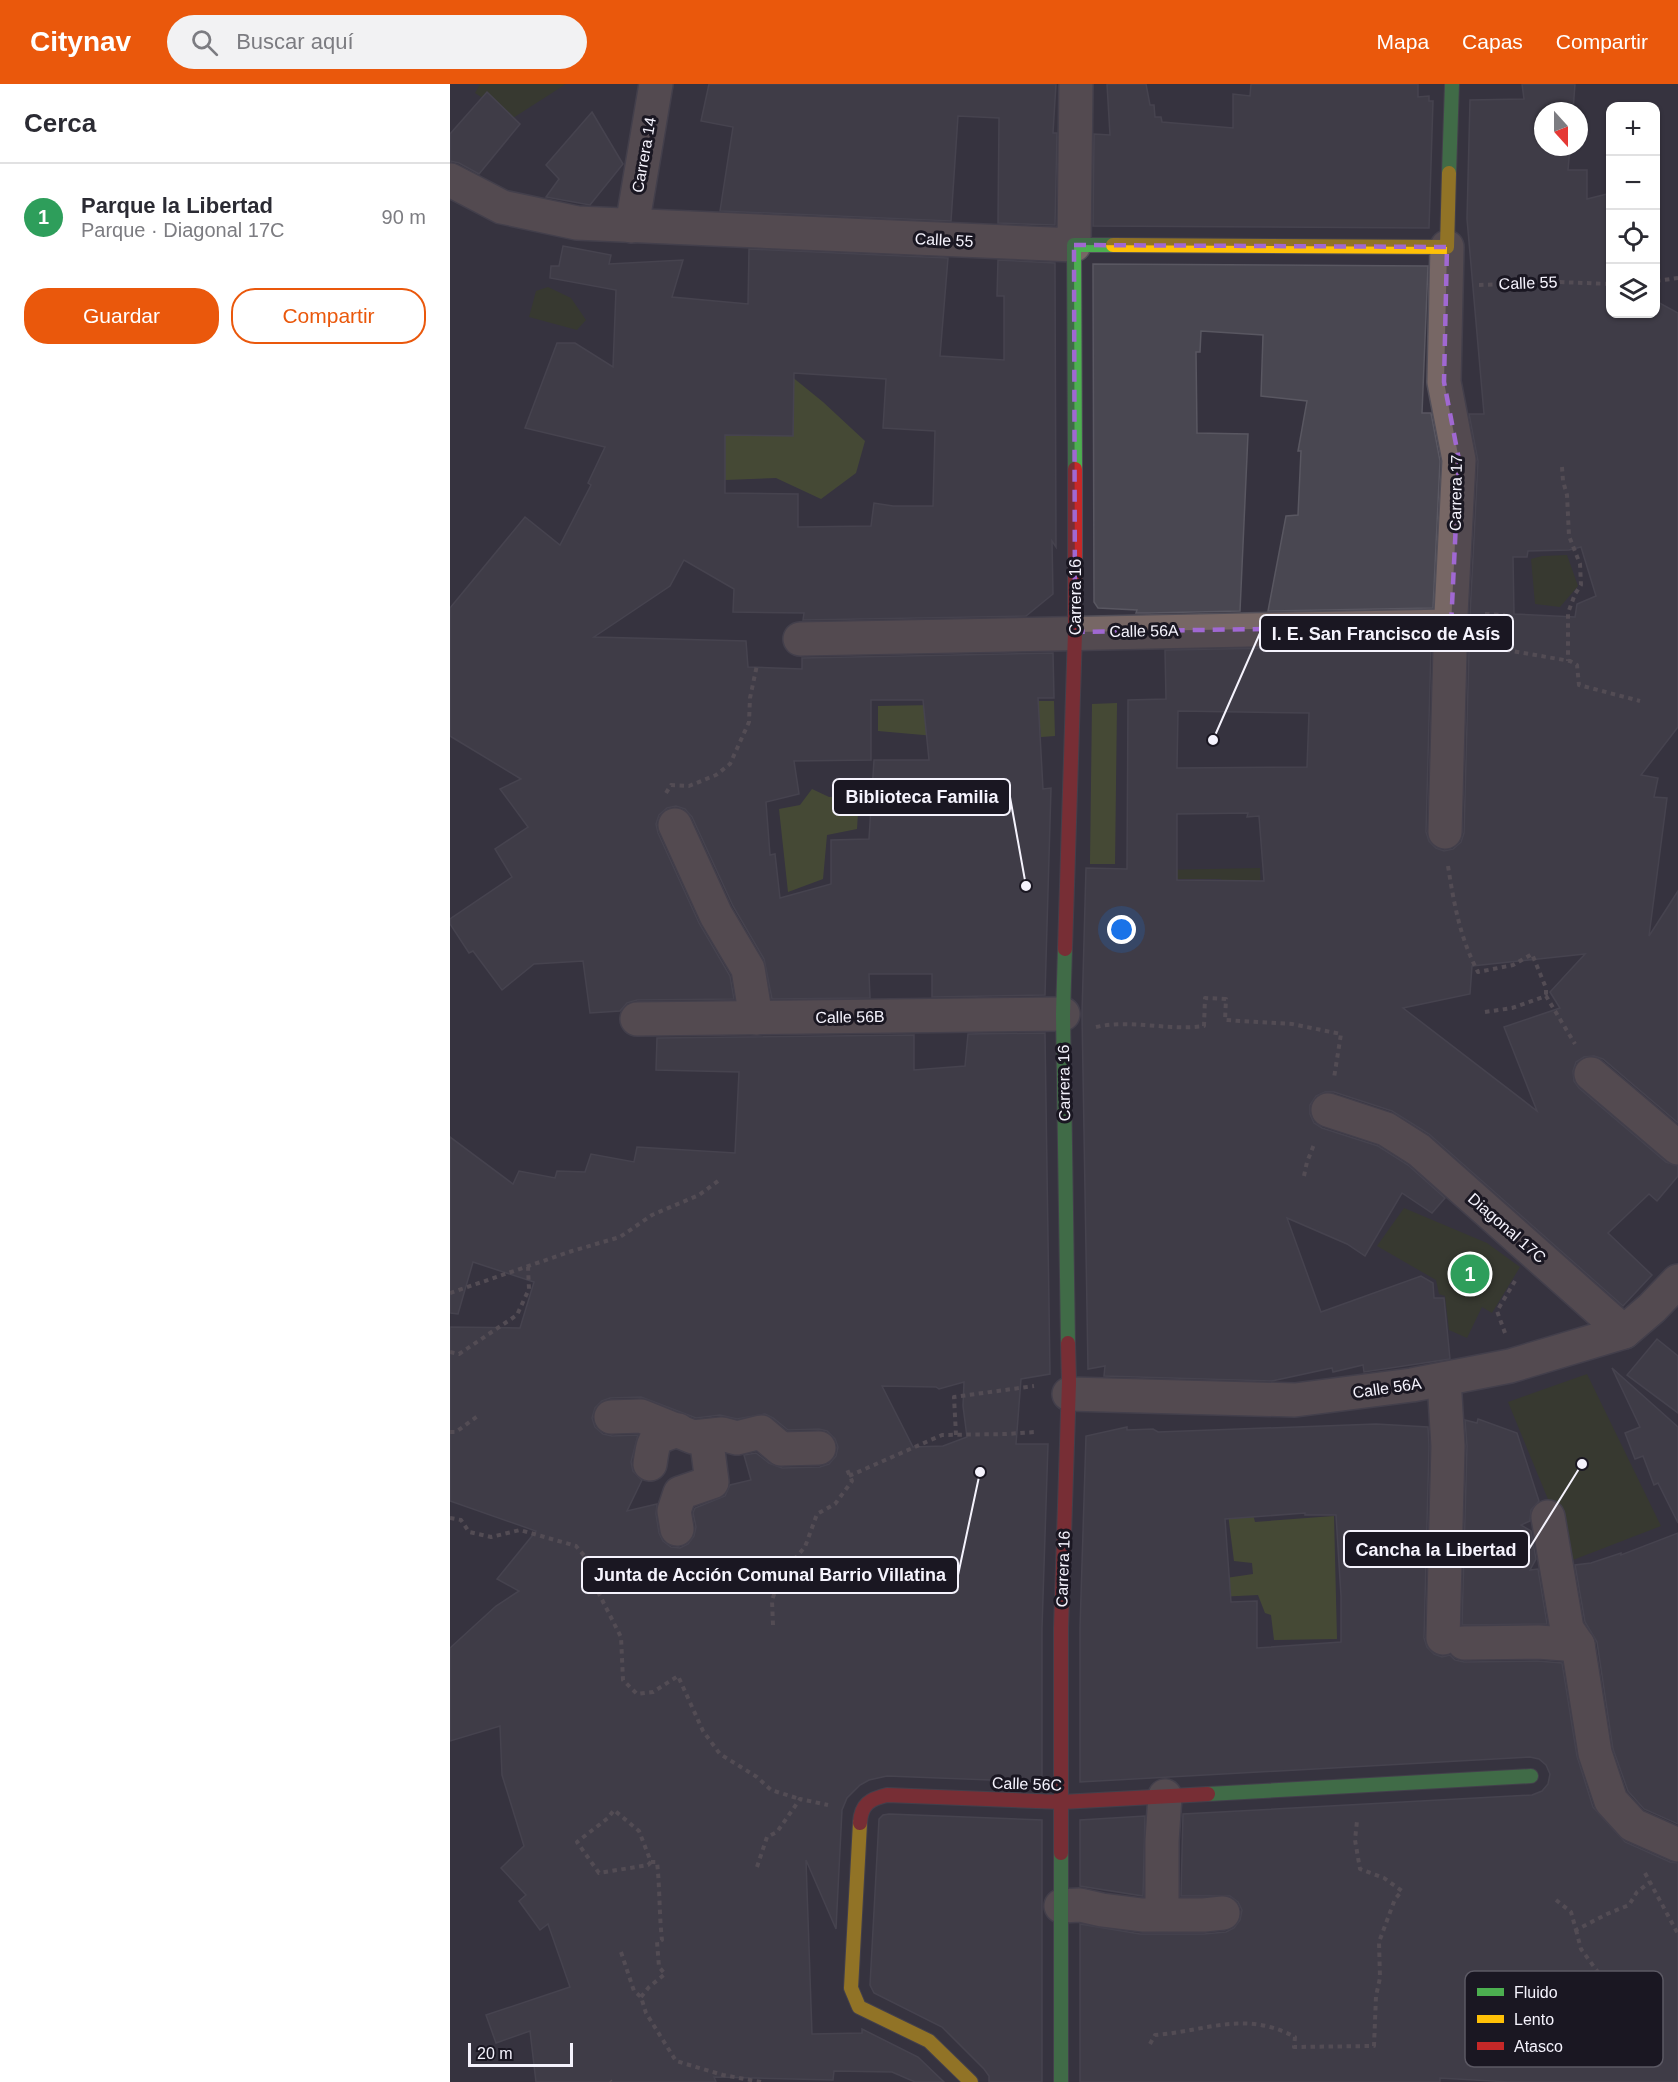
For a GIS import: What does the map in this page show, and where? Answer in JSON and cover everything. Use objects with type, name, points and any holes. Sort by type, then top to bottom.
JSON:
[{"type":"street","name":"Carrera 14","points":[[632,226],[656,84]]},
{"type":"street","name":"Carrera 17","points":[[1444,832],[1459,460],[1444,382],[1452,84]]},
{"type":"street","name":"Carrera 16","points":[[1061,2082],[1061,1628],[1069,1388],[1063,1014],[1075,633],[1076,92]]},
{"type":"street","name":"Calle 55","points":[[450,180],[501,207],[577,223],[1074,245],[1447,247]]},
{"type":"street","name":"Calle 56A","points":[[801,639],[1075,633],[1451,620]]},
{"type":"street","points":[[675,825],[716,915],[748,969],[756,1017]]},
{"type":"street","name":"Calle 56B","points":[[637,1019],[1063,1014]]},
{"type":"street","points":[[1591,1074],[1678,1148]]},
{"type":"street","name":"Diagonal 17C","points":[[1328,1110],[1386,1129],[1419,1150],[1624,1332]]},
{"type":"street","name":"Calle 56A","points":[[1069,1388],[1295,1400],[1444,1379],[1515,1365],[1624,1332],[1678,1281]]},
{"type":"street","points":[[1444,1379],[1454,1641],[1578,1645]]},
{"type":"street","points":[[611,1417],[641,1416],[692,1433],[712,1482],[680,1492],[674,1511],[677,1529]]},
{"type":"street","points":[[650,1464],[653,1443],[659,1436],[692,1433],[722,1434],[737,1438],[761,1432],[781,1449],[819,1448]]},
{"type":"street","points":[[1548,1517],[1567,1629],[1578,1645],[1595,1753],[1611,1801],[1633,1825],[1678,1845]]},
{"type":"street","name":"Calle 56C","points":[[861,1811],[873,1798],[887,1795],[1062,1802],[1531,1776]]},
{"type":"street","points":[[1162,1914],[1162,1841],[1165,1796]]},
{"type":"street","points":[[861,1811],[851,1988],[860,2007],[929,2041],[971,2082]]},
{"type":"street","points":[[1061,1906],[1080,1905],[1142,1915],[1223,1912]]},
{"type":"path","points":[[1660,280],[1678,278]]},
{"type":"path","name":"Calle 55","points":[[1446,287],[1559,282],[1606,284]]},
{"type":"path","points":[[1562,467],[1563,481],[1568,495],[1569,536],[1580,564],[1581,585],[1568,613],[1568,661]]},
{"type":"path","points":[[1451,620],[1504,615],[1506,650],[1568,661],[1577,665],[1579,685],[1640,701]]},
{"type":"path","points":[[675,825],[662,800],[671,785],[688,786],[716,775],[730,764],[748,722],[757,665]]},
{"type":"path","points":[[1444,832],[1458,923],[1468,954],[1478,972],[1513,965],[1532,954],[1546,988],[1546,996],[1574,1040],[1591,1074]]},
{"type":"path","points":[[1485,1012],[1512,1008],[1546,996]]},
{"type":"path","points":[[1204,1013],[1205,998],[1226,999],[1225,1020],[1292,1024],[1341,1034]]},
{"type":"path","points":[[450,1293],[620,1237],[652,1215],[699,1195],[718,1181]]},
{"type":"path","points":[[1515,1365],[1497,1311],[1534,1252]]},
{"type":"path","points":[[450,1352],[459,1354],[518,1315],[529,1289],[528,1267]]},
{"type":"path","points":[[956,1435],[954,1397],[1069,1388]]},
{"type":"path","points":[[450,1432],[456,1432],[479,1415]]},
{"type":"path","points":[[849,1476],[942,1435],[1006,1434],[1068,1429]]},
{"type":"path","points":[[773,1624],[772,1600],[782,1573],[805,1547],[817,1514],[835,1504],[852,1481],[844,1461],[834,1449],[819,1448]]},
{"type":"path","points":[[450,1518],[461,1520],[469,1532],[492,1537],[520,1530],[576,1546],[593,1566],[595,1586],[621,1637],[623,1680],[637,1694],[653,1692],[678,1676],[703,1731],[720,1754],[757,1777],[771,1790],[800,1799],[861,1811]]},
{"type":"path","points":[[758,1867],[767,1838],[777,1832],[800,1799]]},
{"type":"path","points":[[641,1997],[665,1974],[659,1967],[657,1942],[662,1940],[658,1909],[661,1888],[657,1862],[599,1873],[577,1842],[608,1818],[614,1810],[639,1831],[651,1862]]},
{"type":"path","points":[[1150,2044],[1155,2035],[1251,2022],[1280,2029],[1295,2037],[1294,2047],[1374,2046],[1376,1996],[1380,1978],[1379,1942],[1395,1899],[1402,1891],[1384,1878],[1360,1869],[1354,1839],[1357,1817]]},
{"type":"path","points":[[1645,1873],[1678,1934]]},
{"type":"path","points":[[1576,1930],[1629,1905],[1637,1892],[1650,1882]]},
{"type":"path","points":[[1557,1899],[1570,1912],[1581,1949],[1597,1971]]},
{"type":"path","points":[[621,1952],[634,1991],[641,1997],[646,2013],[676,2061],[723,2075],[761,2082]]},
{"type":"highlighted area","points":[[1074,245],[1447,247],[1444,382],[1459,460],[1451,626],[1075,632]]},
{"type":"green space","points":[[480,84],[566,84],[513,118],[475,93]]},
{"type":"green space","points":[[548,287],[571,298],[586,320],[577,330],[529,317],[536,291]]},
{"type":"green space","points":[[775,363],[823,402],[865,441],[856,473],[821,499],[776,478],[725,480],[708,451]]},
{"type":"green space","points":[[1567,555],[1578,586],[1560,607],[1535,604],[1531,559]]},
{"type":"green space","points":[[969,701],[1054,701],[1055,736],[1041,737],[1040,727],[1030,727]]},
{"type":"green space","points":[[1117,703],[1115,864],[1090,864],[1092,704]]},
{"type":"green space","points":[[935,705],[935,736],[878,731],[878,706]]},
{"type":"green space","points":[[812,789],[829,797],[859,796],[857,829],[827,835],[823,879],[788,892],[779,809],[800,805]]},
{"type":"green space","points":[[1260,868],[1261,901],[1221,909],[1221,879],[1158,879],[1159,870]]},
{"type":"green space","points":[[1404,1208],[1487,1243],[1520,1267],[1492,1313],[1482,1307],[1467,1338],[1449,1330],[1445,1296],[1439,1294],[1436,1280],[1377,1246]]},
{"type":"green space","points":[[1587,1374],[1661,1526],[1573,1560],[1508,1402]]},
{"type":"green space","points":[[1250,1503],[1255,1522],[1334,1516],[1337,1639],[1274,1640],[1271,1615],[1265,1613],[1258,1595],[1175,1599],[1199,1582],[1253,1574],[1252,1563],[1234,1561],[1228,1514]]},
{"type":"building","points":[[709,84],[1056,84],[1053,133],[1057,133],[1055,225],[998,223],[999,118],[958,116],[951,221],[720,211],[733,127],[701,121]]},
{"type":"building","points":[[1107,84],[1146,84],[1150,105],[1154,105],[1155,117],[1161,117],[1162,122],[1233,128],[1233,94],[1250,96],[1251,84],[1418,84],[1418,97],[1429,96],[1429,101],[1433,101],[1429,228],[1093,226],[1094,134],[1110,135]]},
{"type":"building","points":[[1522,84],[1575,84],[1574,102],[1534,102],[1534,156],[1569,156],[1568,170],[1587,170],[1587,199],[1606,194],[1606,318],[1660,318],[1660,303],[1678,313],[1678,727],[1641,775],[1658,778],[1654,797],[1667,798],[1649,936],[1678,891],[1678,1123],[1603,1059],[1594,1056],[1584,1057],[1576,1062],[1573,1071],[1574,1081],[1579,1088],[1666,1162],[1678,1166],[1678,1176],[1657,1201],[1649,1194],[1608,1233],[1652,1275],[1623,1306],[1429,1134],[1392,1111],[1334,1092],[1325,1092],[1316,1096],[1310,1105],[1310,1114],[1314,1123],[1322,1128],[1378,1146],[1408,1165],[1445,1198],[1432,1213],[1402,1193],[1365,1256],[1347,1244],[1287,1218],[1321,1312],[1421,1276],[1433,1283],[1434,1298],[1444,1298],[1450,1359],[1364,1372],[1363,1365],[1333,1372],[1332,1368],[1272,1381],[1104,1376],[1105,1366],[1088,1369],[1082,1014],[1086,868],[1127,869],[1128,700],[1166,699],[1165,650],[1431,645],[1426,832],[1429,841],[1436,848],[1444,851],[1453,849],[1461,842],[1464,833],[1470,615],[1478,461],[1469,414],[1484,414],[1467,219],[1470,100],[1524,99]],"holes":[[[1581,547],[1596,596],[1577,604],[1575,617],[1514,614],[1513,557],[1527,557],[1528,551],[1569,550]],[[1178,711],[1309,713],[1307,767],[1177,768]],[[1248,813],[1247,817],[1259,816],[1264,881],[1177,880],[1177,814]],[[1585,954],[1550,992],[1560,1008],[1504,1027],[1537,1111],[1403,1008],[1470,994],[1472,966]]]},
{"type":"building","points":[[487,92],[520,124],[479,174],[459,163],[450,161],[450,134]]},
{"type":"building","points":[[592,112],[623,164],[590,205],[546,197],[559,179],[546,165]]},
{"type":"building","points":[[563,246],[611,255],[609,264],[683,260],[672,297],[748,304],[749,249],[948,258],[940,356],[1004,360],[1004,296],[997,296],[998,260],[1055,263],[1056,547],[1052,541],[1053,594],[1026,616],[803,620],[804,613],[733,612],[734,589],[684,560],[670,586],[594,637],[746,641],[748,667],[802,669],[802,658],[1053,653],[1054,698],[1038,698],[1043,789],[1051,788],[1045,995],[932,997],[932,974],[869,974],[870,998],[772,999],[764,959],[733,906],[692,817],[685,809],[676,806],[667,808],[659,815],[656,824],[658,833],[699,923],[730,976],[734,999],[637,1000],[627,1003],[620,1011],[590,1013],[583,961],[534,964],[502,990],[473,951],[469,953],[450,924],[450,919],[512,877],[495,849],[528,827],[500,789],[521,779],[450,736],[450,608],[525,517],[560,545],[591,485],[588,483],[605,447],[525,428],[557,343],[575,343],[613,367],[616,290],[550,278],[551,266],[559,266]],"holes":[[[794,373],[886,379],[883,428],[935,431],[933,506],[893,506],[874,503],[871,526],[798,527],[798,494],[725,493],[725,435],[793,436]],[[871,700],[923,700],[929,760],[874,760],[869,839],[831,840],[831,884],[780,898],[775,854],[770,855],[766,802],[799,794],[794,761],[871,760]]]},
{"type":"building","points":[[1093,264],[1428,266],[1422,413],[1431,413],[1440,461],[1433,608],[1268,611],[1286,516],[1298,515],[1301,451],[1298,451],[1307,401],[1261,396],[1263,335],[1201,331],[1200,352],[1196,352],[1197,433],[1248,434],[1240,611],[1136,613],[1137,610],[1098,608],[1094,602]]},
{"type":"building","points":[[1045,1033],[1050,1374],[1021,1379],[1016,1444],[1048,1444],[1042,1628],[1042,1782],[887,1776],[869,1780],[860,1785],[847,1798],[842,1810],[836,1929],[806,1860],[812,2034],[862,2033],[862,2029],[918,2057],[944,2082],[915,2082],[892,2072],[834,2071],[833,2080],[714,2077],[716,2082],[536,2082],[530,2031],[496,2043],[486,2015],[570,1987],[548,1924],[540,1930],[519,1901],[526,1895],[501,1868],[524,1846],[502,1775],[500,1726],[450,1741],[450,1648],[496,1606],[519,1591],[497,1579],[536,1531],[450,1501],[450,1327],[520,1328],[534,1282],[473,1262],[458,1314],[450,1313],[450,1137],[513,1184],[519,1171],[555,1178],[557,1171],[585,1172],[591,1154],[634,1162],[637,1147],[735,1153],[739,1072],[656,1070],[657,1038],[914,1035],[914,1070],[965,1066],[968,1034]],"holes":[[[964,1382],[963,1406],[967,1437],[943,1446],[913,1447],[882,1386],[936,1387],[939,1389]],[[641,1397],[696,1418],[720,1415],[737,1419],[765,1414],[788,1430],[827,1431],[835,1439],[838,1447],[836,1456],[829,1464],[820,1467],[782,1468],[769,1463],[756,1453],[744,1455],[751,1480],[730,1485],[725,1496],[695,1508],[693,1513],[696,1527],[694,1536],[688,1544],[680,1548],[671,1547],[663,1541],[659,1533],[657,1504],[627,1511],[642,1480],[633,1471],[631,1462],[638,1435],[603,1434],[595,1427],[592,1418],[595,1408],[602,1401],[610,1398]]]},
{"type":"building","points":[[1657,1339],[1678,1356],[1678,1413],[1627,1375]]},
{"type":"building","points":[[1612,1368],[1678,1427],[1678,1523],[1658,1483],[1654,1485],[1643,1456],[1635,1459],[1625,1433],[1640,1427]]},
{"type":"building","points":[[1478,1419],[1517,1433],[1539,1501],[1531,1510],[1530,1521],[1521,1525],[1531,1531],[1536,1559],[1530,1570],[1538,1569],[1547,1624],[1462,1625],[1467,1446],[1465,1420],[1477,1423]]},
{"type":"building","points":[[1376,1424],[1428,1427],[1424,1638],[1427,1647],[1434,1654],[1442,1657],[1450,1655],[1455,1660],[1464,1662],[1562,1663],[1577,1756],[1593,1807],[1625,1842],[1670,1862],[1678,1863],[1678,2082],[1509,2082],[1440,2078],[1440,2082],[1080,2082],[1080,1924],[1140,1934],[1204,1934],[1226,1932],[1234,1928],[1240,1920],[1242,1910],[1238,1902],[1230,1896],[1181,1896],[1183,1814],[1532,1795],[1542,1791],[1548,1784],[1550,1774],[1546,1765],[1539,1759],[1530,1757],[1080,1782],[1080,1628],[1086,1436],[1127,1427],[1127,1430],[1153,1429],[1158,1432]],"holes":[[[1305,1513],[1305,1515],[1336,1515],[1341,1596],[1341,1642],[1257,1648],[1257,1601],[1231,1602],[1225,1519]]]},
{"type":"building","points":[[1678,1533],[1678,1824],[1644,1809],[1628,1791],[1613,1749],[1597,1642],[1585,1622],[1575,1565],[1591,1563],[1621,1553],[1621,1555]]},
{"type":"building","points":[[889,1814],[1042,1820],[1042,2082],[989,2082],[989,2076],[984,2069],[942,2027],[874,1993],[870,1985],[879,1819]]},
{"type":"building","points":[[1145,1816],[1143,1896],[1080,1886],[1080,1820]]},
{"type":"traffic: fast","points":[[1449,173],[1452,84]]},
{"type":"traffic: fast","points":[[1075,469],[1074,245],[1113,245]]},
{"type":"traffic: fast","points":[[1065,949],[1063,1014],[1068,1343]]},
{"type":"traffic: fast","points":[[1208,1794],[1531,1776]]},
{"type":"traffic: fast","points":[[1061,1853],[1061,2082]]},
{"type":"traffic: slow","points":[[1113,245],[1447,247],[1449,173]]},
{"type":"traffic: slow","points":[[860,1823],[851,1988],[859,2007],[929,2041],[971,2082]]},
{"type":"traffic: jam","points":[[1065,949],[1075,632],[1075,469]]},
{"type":"traffic: jam","points":[[1061,1853],[1061,1628],[1069,1382],[1068,1343]]},
{"type":"traffic: jam","points":[[860,1823],[864,1807],[876,1798],[887,1795],[1062,1802],[1208,1794]]},
{"type":"place","name":"I. E. San Francisco de Asís","points":[[1213,740]]},
{"type":"place","name":"Biblioteca Familia","points":[[1026,886]]},
{"type":"place","name":"Parque la Libertad","points":[[1470,1274]]},
{"type":"place","name":"Cancha la Libertad","points":[[1582,1464]]},
{"type":"place","name":"Junta de Acción Comunal Barrio Villatina","points":[[980,1472]]}]
